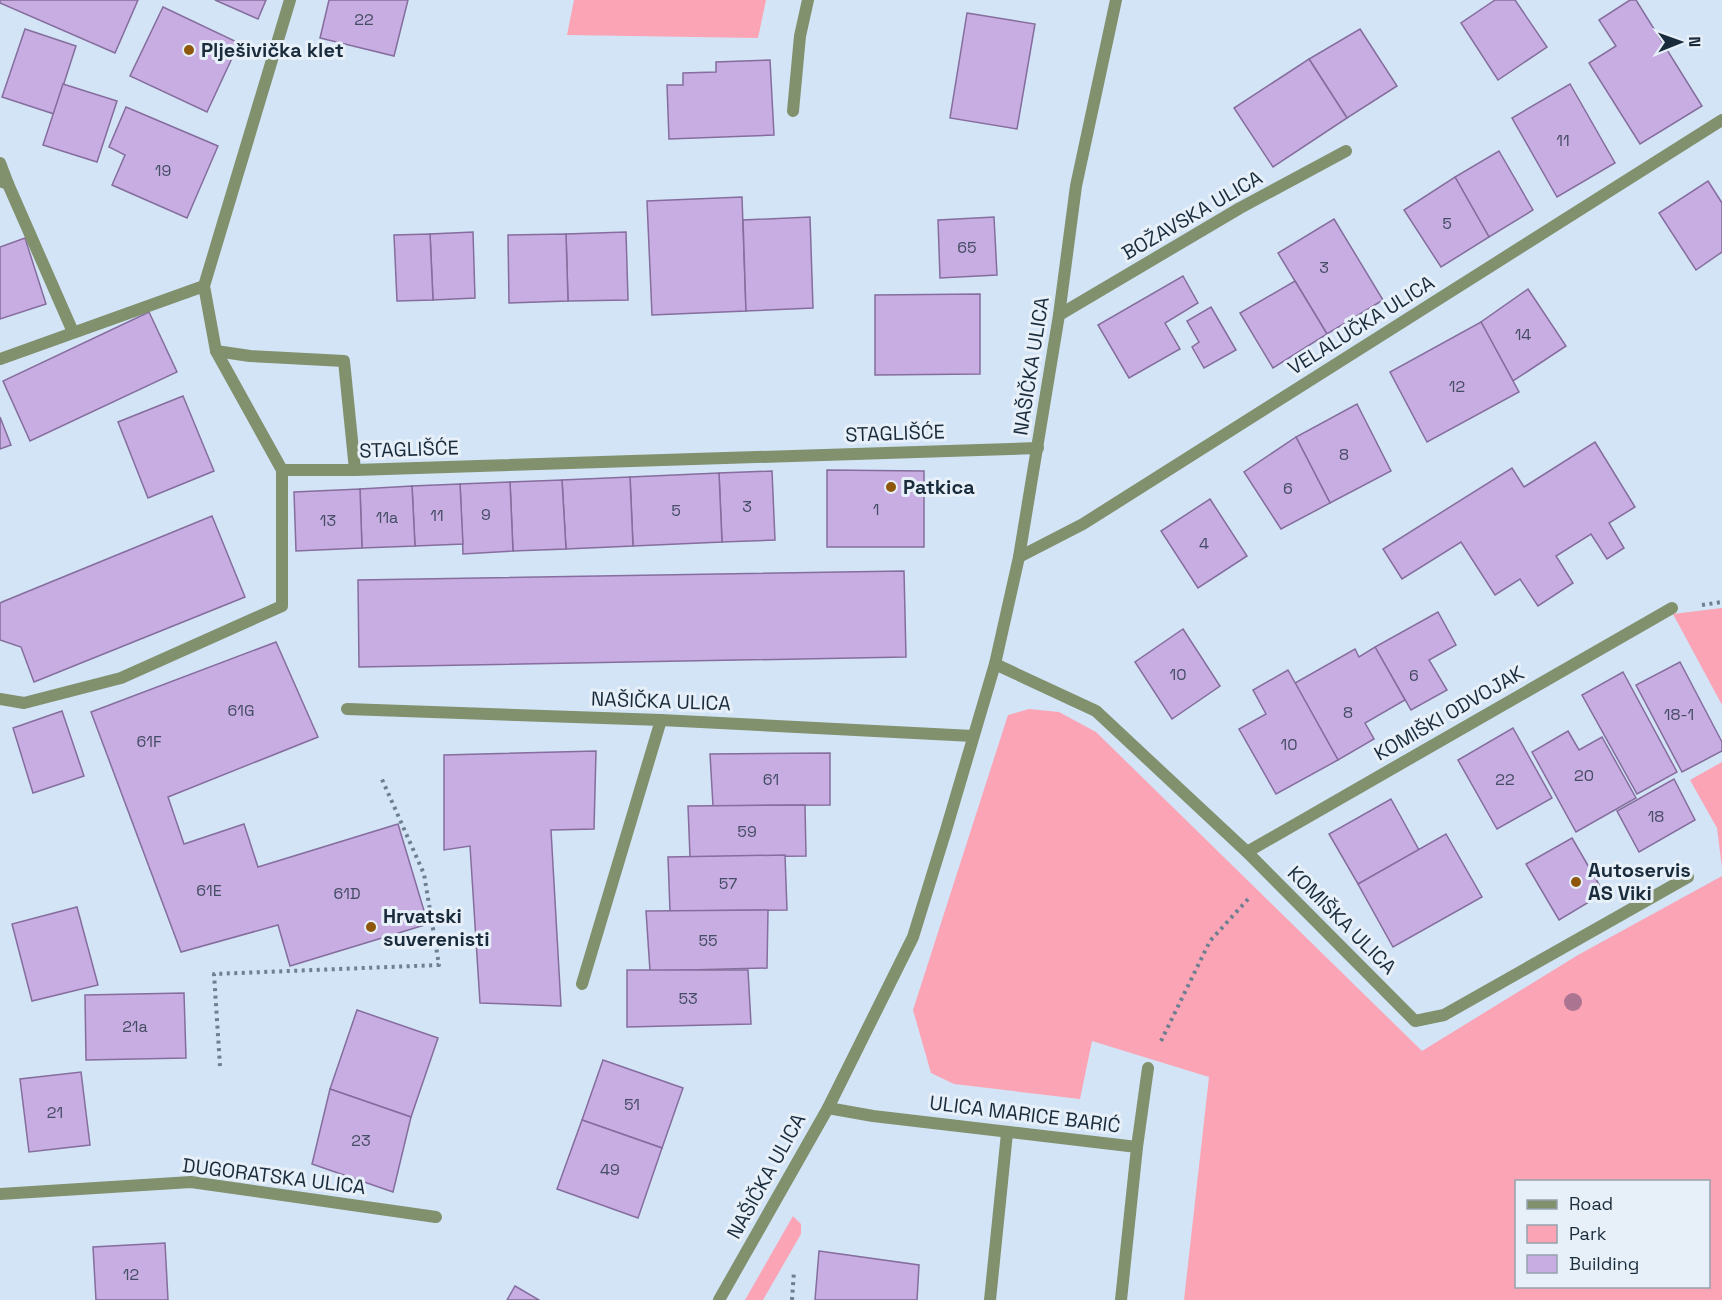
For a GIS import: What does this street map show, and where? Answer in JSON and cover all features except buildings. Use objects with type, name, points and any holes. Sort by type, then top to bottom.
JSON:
[{"type":"street","points":[[0,699],[24,703],[121,678],[282,606],[282,470],[216,351],[204,286],[290,0]]},
{"type":"street","points":[[793,111],[800,36],[808,0]]},
{"type":"street","name":"NAŠIČKA ULICA","points":[[719,1300],[828,1108],[913,937],[995,664],[1038,448],[1076,186],[1116,0]]},
{"type":"street","name":"VELALUČKA ULICA","points":[[1018,557],[1093,517],[1722,120]]},
{"type":"street","name":"BOŽAVSKA ULICA","points":[[1059,315],[1240,208],[1346,151]]},
{"type":"street","points":[[0,163],[4,182],[73,332]]},
{"type":"street","points":[[0,359],[204,286]]},
{"type":"street","points":[[216,351],[250,356],[345,361],[355,470]]},
{"type":"street","name":"STAGLIŠĆE","points":[[282,470],[355,470],[1038,448]]},
{"type":"street","name":"KOMIŠKI ODVOJAK","points":[[1247,852],[1671,608]]},
{"type":"street","name":"KOMIŠKA ULICA","points":[[995,664],[1096,711],[1247,852],[1415,1021],[1444,1015],[1688,877]]},
{"type":"street","name":"NAŠIČKA ULICA","points":[[346,709],[662,720],[973,736]]},
{"type":"street","points":[[582,984],[662,720]]},
{"type":"street","points":[[1137,1147],[1148,1068]]},
{"type":"street","name":"ULICA MARICE BARIĆ","points":[[828,1108],[873,1116],[1137,1147],[1121,1300]]},
{"type":"street","points":[[990,1300],[1007,1132]]},
{"type":"street","name":"DUGORATSKA ULICA","points":[[0,1194],[191,1182],[436,1217]]},
{"type":"path","points":[[220,1066],[214,974],[439,965],[424,874],[381,777]]},
{"type":"path","points":[[1148,1068],[1210,941],[1270,876]]},
{"type":"path","points":[[792,1300],[794,1271]]},
{"type":"green space","points":[[574,0],[766,0],[758,38],[567,35]]},
{"type":"green space","points":[[1722,608],[1722,705],[1673,614]]},
{"type":"green space","points":[[1029,709],[1059,712],[1096,732],[1422,1051],[1578,955],[1722,876],[1722,1300],[1184,1300],[1209,1077],[1092,1041],[1080,1099],[954,1084],[931,1073],[913,1010],[1008,715]]},
{"type":"green space","points":[[1722,762],[1722,868],[1717,828],[1690,780]]},
{"type":"green space","points":[[793,1216],[801,1224],[801,1234],[763,1300],[745,1300]]},
{"type":"place","name":"Plješivička klet","points":[[189,50]]},
{"type":"place","name":"Patkica","points":[[891,487]]},
{"type":"place","name":"Autoservis AS Viki","points":[[1576,882]]},
{"type":"place","name":"Hrvatski suverenisti","points":[[371,927]]}]
